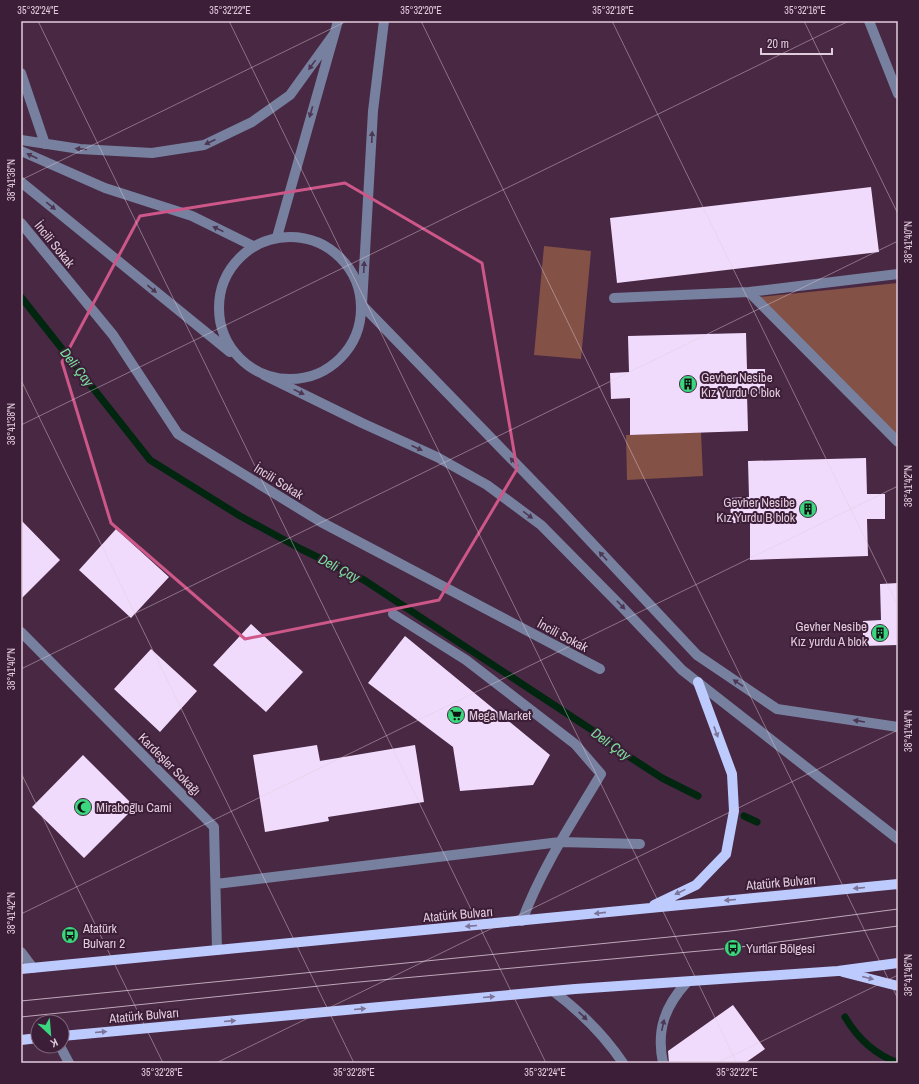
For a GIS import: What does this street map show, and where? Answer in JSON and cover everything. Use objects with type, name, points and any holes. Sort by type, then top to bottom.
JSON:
[{"type":"main road","points":[[646,909],[696,885],[726,854],[734,811],[732,774],[698,682]]},
{"type":"main road","name":"Atatürk Bulvarı","points":[[21,969],[898,884]]},
{"type":"main road","name":"Atatürk Bulvarı","points":[[70,1035],[553,991],[838,971],[898,963]]},
{"type":"main road","points":[[838,971],[898,986]]},
{"type":"street","points":[[277,237],[338,21]]},
{"type":"street","points":[[264,375],[287,380],[309,377],[330,367],[347,352],[358,330],[362,306],[373,111],[384,21]]},
{"type":"street","points":[[869,21],[898,94]]},
{"type":"street","points":[[21,140],[80,149],[152,153],[204,145],[252,122],[290,96],[334,34]]},
{"type":"street","points":[[21,73],[46,144]]},
{"type":"street","points":[[21,151],[106,188],[192,216],[254,246]]},
{"type":"street","points":[[21,182],[244,364],[362,423],[437,456],[487,486],[541,525],[682,670],[898,839]]},
{"type":"street","name":"İncili Sokak","points":[[21,223],[113,335],[178,434],[320,522],[600,669]]},
{"type":"street","points":[[244,364],[229,347],[220,326],[218,303],[223,281],[235,262],[254,246],[277,237],[302,237],[325,245],[344,260],[357,281],[362,306],[561,510],[698,655],[777,709],[898,727]]},
{"type":"street","points":[[614,298],[749,292],[898,274]]},
{"type":"street","points":[[749,292],[898,442]]},
{"type":"street","points":[[393,614],[466,660],[503,688],[575,744],[602,774],[560,842],[530,899],[522,921]]},
{"type":"street","name":"Kardeşler Sokağı","points":[[21,632],[214,827],[217,950]]},
{"type":"street","points":[[216,884],[560,842],[640,844]]},
{"type":"street","points":[[21,952],[33,968]]},
{"type":"street","points":[[664,1063],[661,1053],[660,1039],[662,1025],[667,1009],[675,994],[686,982]]},
{"type":"street","points":[[553,991],[575,1008],[595,1027],[624,1063]]},
{"type":"street","points":[[64,1054],[69,1063]]},
{"type":"highlighted area","points":[[345,183],[482,263],[517,469],[439,600],[245,639],[111,523],[62,362],[140,216]]},
{"type":"shaded area","points":[[544,246],[591,251],[581,359],[534,355]]},
{"type":"shaded area","points":[[898,283],[898,436],[759,297]]},
{"type":"shaded area","points":[[701,432],[703,476],[627,480],[626,435]]},
{"type":"building","points":[[871,187],[879,252],[617,283],[610,218]]},
{"type":"building","name":"Gevher Nesibe Kız Yurdu C blok","points":[[746,333],[747,369],[765,369],[765,394],[747,394],[748,431],[630,435],[630,398],[611,399],[610,373],[629,372],[628,336]]},
{"type":"building","name":"Gevher Nesibe Kız Yurdu B blok","points":[[866,458],[867,494],[885,494],[885,519],[867,519],[868,556],[750,560],[750,523],[731,523],[730,498],[749,497],[748,461]]},
{"type":"building","points":[[21,520],[60,560],[21,599]]},
{"type":"building","points":[[116,529],[169,577],[131,618],[79,570]]},
{"type":"building","name":"Gevher Nesibe Kız yurdu A blok","points":[[898,583],[898,645],[863,646],[863,621],[881,620],[880,584]]},
{"type":"building","points":[[251,624],[303,672],[266,712],[213,665]]},
{"type":"building","name":"Mega Market","points":[[405,636],[550,755],[533,785],[460,791],[453,747],[368,683]]},
{"type":"building","points":[[151,649],[197,691],[160,732],[114,689]]},
{"type":"building","points":[[317,745],[320,761],[415,745],[424,802],[328,817],[329,821],[265,832],[253,755]]},
{"type":"building","name":"Miraboğlu Cami","points":[[83,755],[135,807],[84,858],[32,807]]},
{"type":"building","points":[[733,1005],[765,1049],[745,1063],[669,1063],[668,1051]]},
{"type":"waterway","name":"Deli Çay","points":[[21,297],[150,460],[240,516],[301,549],[364,580],[595,732],[662,778],[698,796]]},
{"type":"waterway","name":"Deli Çay","points":[[744,816],[757,822]]},
{"type":"waterway","points":[[845,1017],[855,1032],[867,1045],[881,1055],[898,1063]]},
{"type":"tram line","points":[[21,1001],[730,931],[898,909]]},
{"type":"tram line","points":[[21,1017],[348,983],[733,948],[898,926]]},
{"type":"place","name":"Gevher Nesibe Kız Yurdu C blok","points":[[688,384]]},
{"type":"place","name":"Gevher Nesibe Kız Yurdu B blok","points":[[808,509]]},
{"type":"place","name":"Gevher Nesibe Kız yurdu A blok","points":[[880,633]]},
{"type":"place","name":"Mega Market","points":[[456,715]]},
{"type":"place","name":"Miraboğlu Cami","points":[[83,807]]},
{"type":"place","name":"Atatürk Bulvarı 2","points":[[70,935]]},
{"type":"place","name":"Yurtlar Bölgesi","points":[[733,948]]}]
